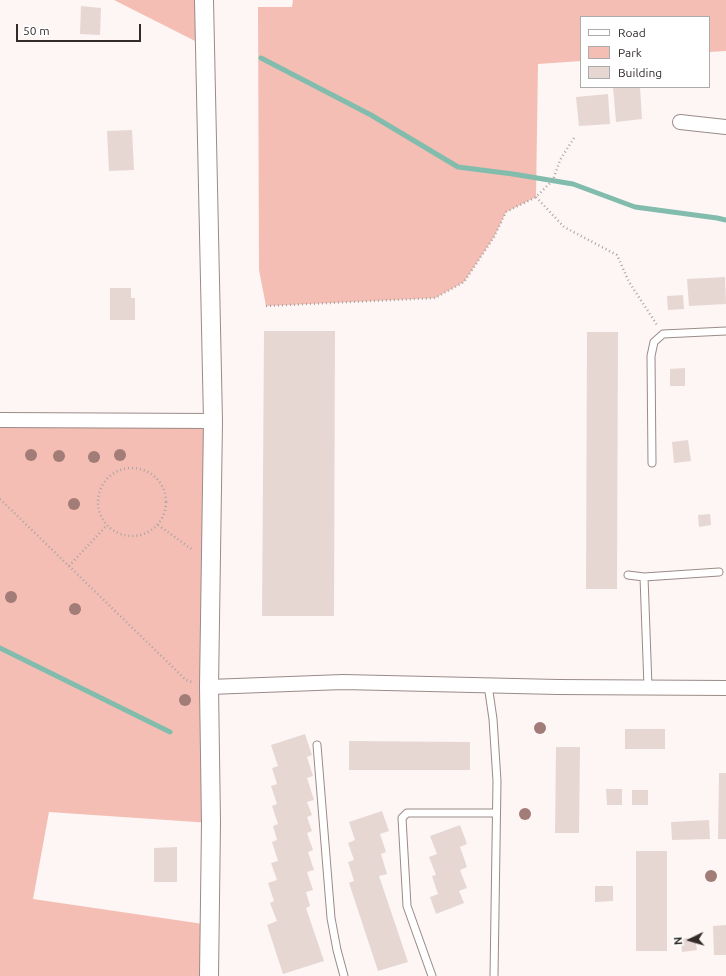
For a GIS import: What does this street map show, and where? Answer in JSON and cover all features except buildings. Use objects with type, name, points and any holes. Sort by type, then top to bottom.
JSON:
[{"type":"street","points":[[204,0],[213,421],[209,687],[211,830],[209,976]]},
{"type":"street","points":[[680,122],[726,127]]},
{"type":"street","points":[[0,420],[213,421]]},
{"type":"street","points":[[209,687],[343,682],[558,687],[726,688]]},
{"type":"lane","points":[[652,463],[651,356],[654,342],[663,334],[726,331]]},
{"type":"lane","points":[[628,575],[644,577],[719,572]]},
{"type":"lane","points":[[644,577],[648,687]]},
{"type":"lane","points":[[488,685],[493,718],[497,781],[496,942],[494,976]]},
{"type":"lane","points":[[317,745],[331,918],[344,976]]},
{"type":"lane","points":[[432,976],[408,906],[402,818],[407,813],[496,813]]},
{"type":"path","points":[[266,306],[435,298],[464,282],[494,237],[506,212],[536,197],[553,180],[560,160],[574,138]]},
{"type":"path","points":[[536,197],[564,227],[617,255],[629,282],[663,334]]},
{"type":"path","points":[[132,468],[142,469],[151,473],[158,479],[166,497],[166,507],[158,524],[152,530],[136,536],[120,534],[106,525],[99,510],[99,493],[108,478],[115,472],[122,469],[132,468]]},
{"type":"path","points":[[0,499],[186,680],[209,687]]},
{"type":"path","points":[[158,524],[211,563]]},
{"type":"path","points":[[69,566],[106,525]]},
{"type":"green space","points":[[114,0],[204,0],[205,46]]},
{"type":"green space","points":[[293,0],[726,0],[726,51],[710,52],[710,16],[580,16],[580,61],[538,64],[536,197],[506,212],[494,237],[464,282],[435,298],[266,306],[259,270],[258,7],[292,7]]},
{"type":"green space","points":[[0,420],[213,421],[211,823],[49,812],[33,899],[210,925],[209,976],[0,976]]},
{"type":"waterway","points":[[261,58],[371,115],[458,167],[573,184],[635,207],[726,220]]},
{"type":"waterway","points":[[0,648],[170,732]]}]
